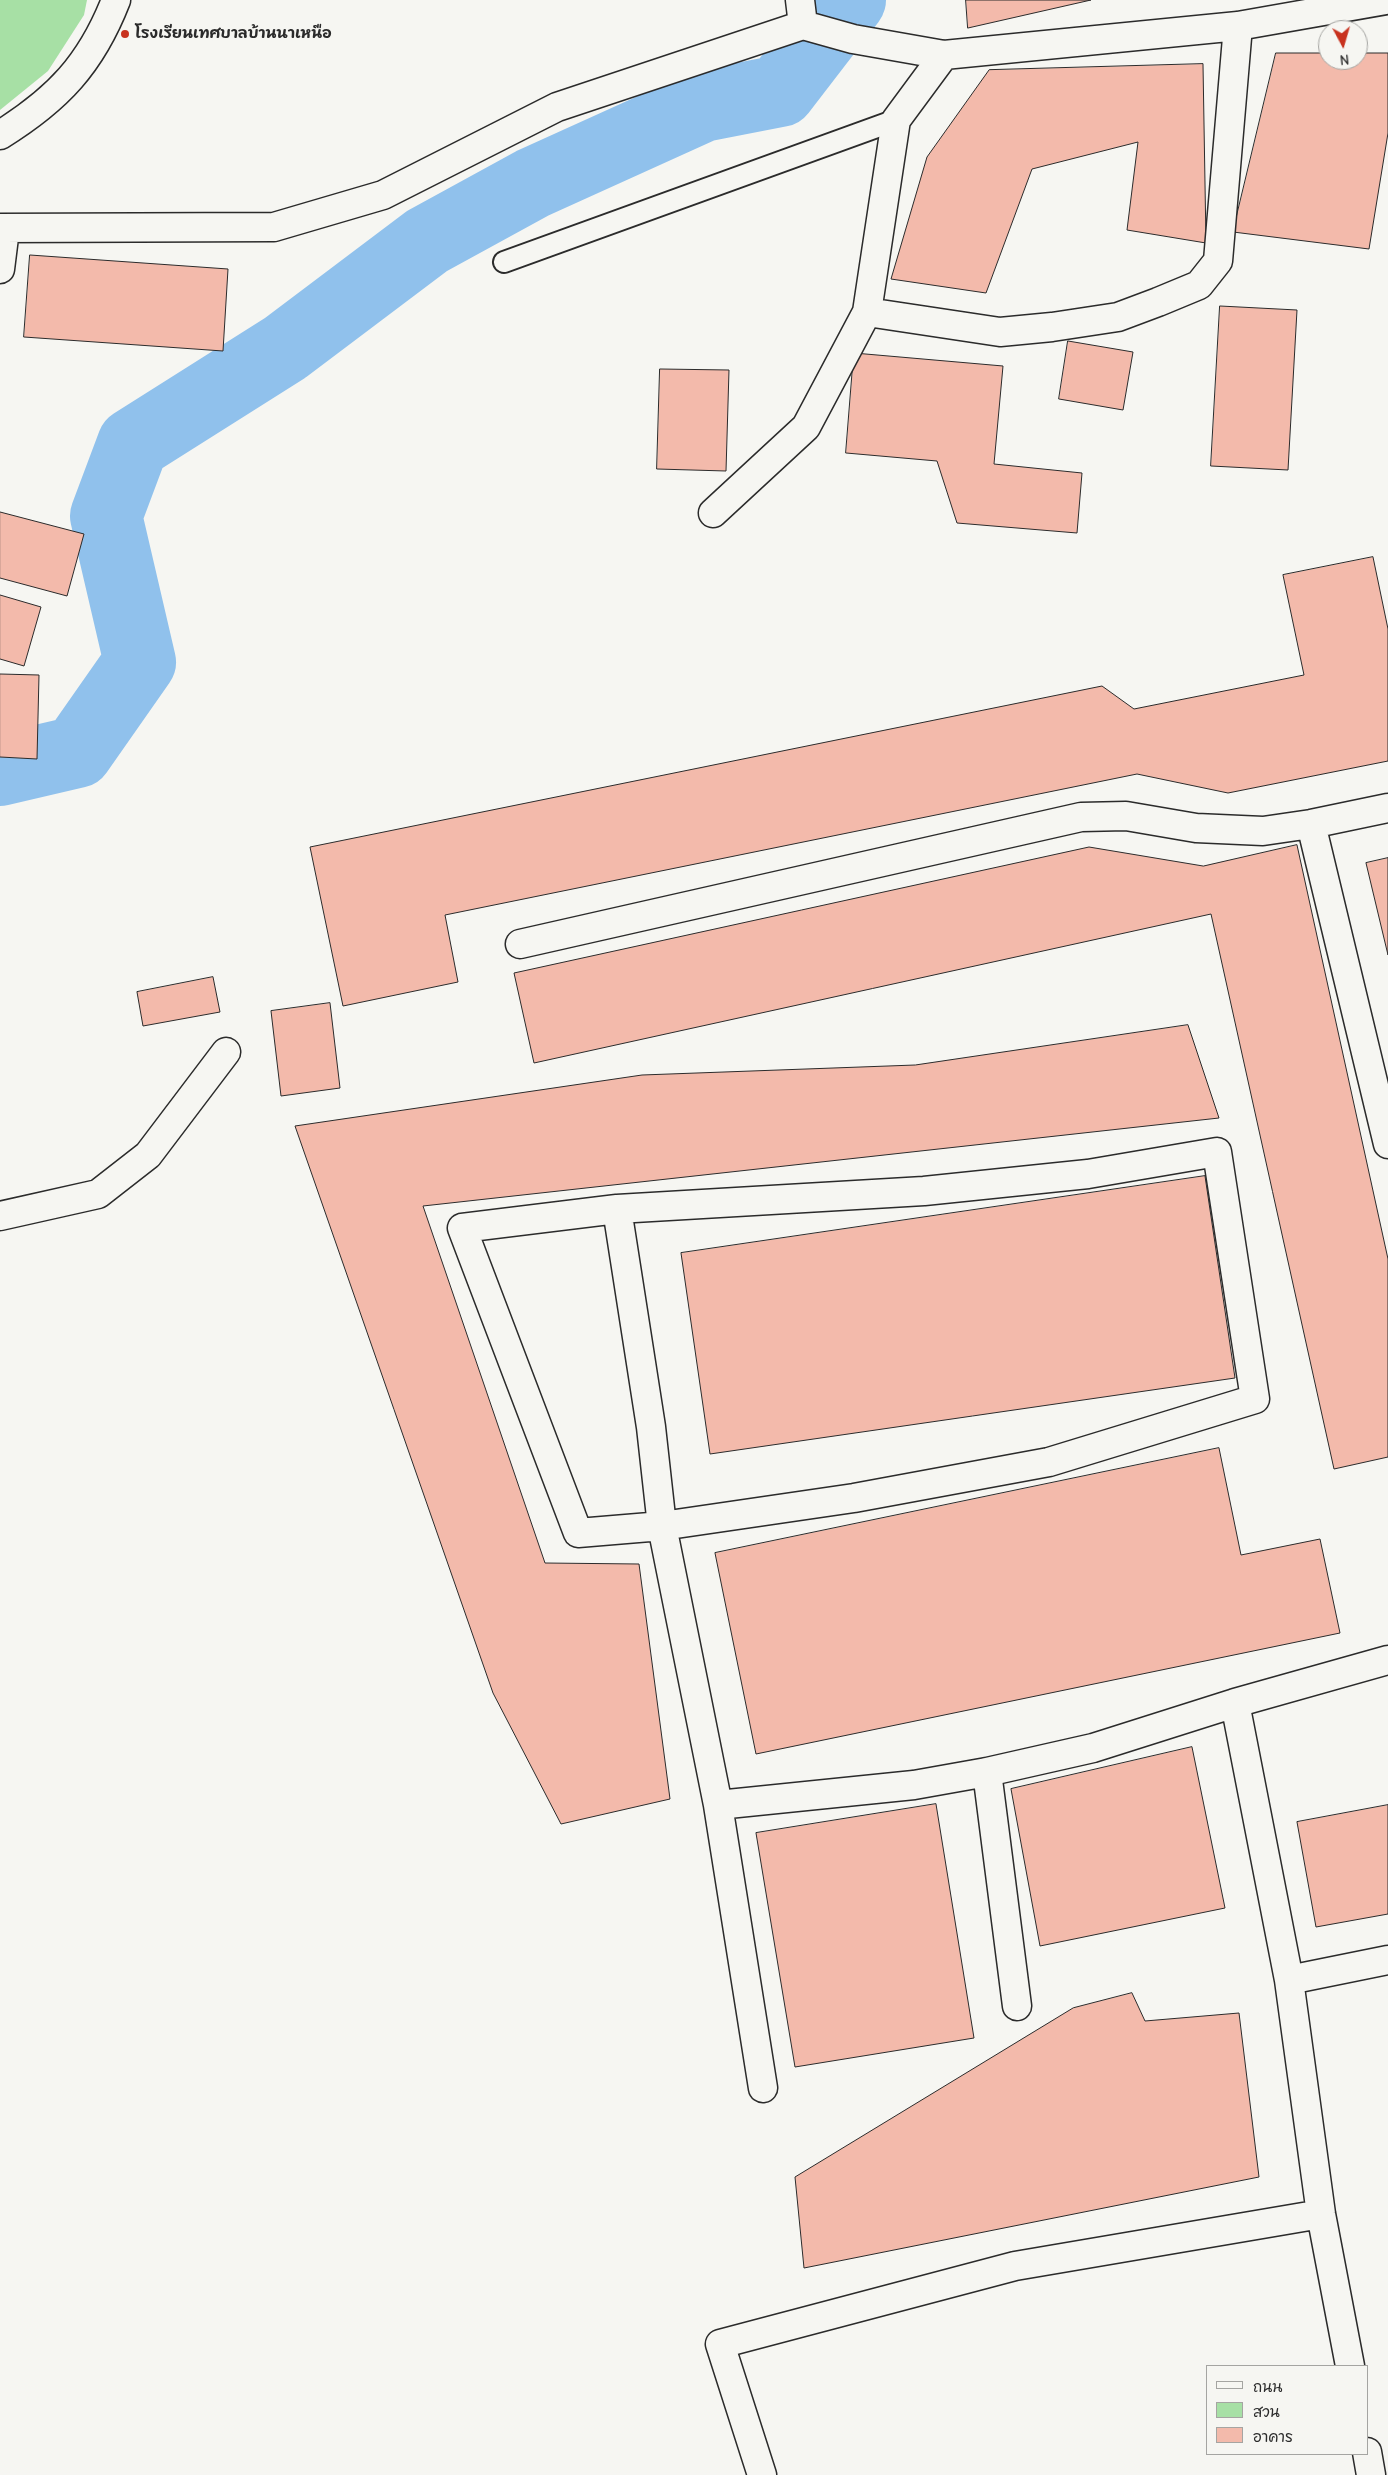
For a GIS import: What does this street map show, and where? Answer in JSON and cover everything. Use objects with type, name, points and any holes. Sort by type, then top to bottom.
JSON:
[{"type":"street","points":[[0,135],[25,119],[58,93],[84,62],[105,29],[116,0]]},
{"type":"street","points":[[0,269],[2,228],[274,227],[383,195],[556,107],[803,17],[853,39],[944,55],[1238,26],[1386,0]]},
{"type":"street","points":[[867,312],[1000,332],[1118,317],[1199,285],[1218,262],[1238,26]]},
{"type":"street","points":[[713,513],[806,427],[867,312],[896,120],[944,55]]},
{"type":"street","points":[[520,944],[1081,817],[1126,816],[1196,828],[1263,830],[1311,824],[1388,808]]},
{"type":"street","points":[[1311,824],[1388,1144]]},
{"type":"street","points":[[0,1216],[98,1194],[148,1154],[226,1052]]},
{"type":"street","points":[[1217,1152],[1256,1399],[1049,1462],[854,1498],[662,1526],[578,1533],[462,1228],[616,1209],[924,1191],[1088,1174],[1217,1152]]},
{"type":"street","points":[[616,1209],[651,1427],[662,1526],[718,1805],[763,2088]]},
{"type":"street","points":[[718,1805],[914,1784],[987,1772],[1093,1748],[1235,1703],[1388,1660]]},
{"type":"street","points":[[1235,1703],[1289,1980],[1321,2214],[1350,2365]]},
{"type":"street","points":[[987,1772],[1017,2006]]},
{"type":"street","points":[[1289,1980],[1388,1960]]},
{"type":"street","points":[[762,2475],[720,2344],[1015,2266],[1321,2214]]},
{"type":"street","points":[[1368,2455],[1371,2475]]},
{"type":"lane","points":[[504,262],[896,120]]},
{"type":"green space","points":[[0,0],[87,0],[84,15],[48,71],[0,110]]},
{"type":"building","points":[[966,0],[1091,0],[968,28]]},
{"type":"building","points":[[1276,53],[1318,53],[1318,70],[1368,70],[1368,53],[1388,53],[1388,133],[1369,249],[1233,232]]},
{"type":"building","points":[[1203,64],[1206,243],[1127,230],[1138,142],[1032,169],[986,293],[891,279],[927,157],[989,70]]},
{"type":"building","points":[[30,255],[228,269],[223,351],[24,337]]},
{"type":"building","points":[[1220,306],[1297,310],[1288,470],[1211,466]]},
{"type":"building","points":[[1068,341],[1133,352],[1123,410],[1059,399]]},
{"type":"building","points":[[854,353],[1003,366],[994,464],[1082,473],[1077,533],[957,523],[937,461],[846,453]]},
{"type":"building","points":[[660,369],[729,370],[726,471],[657,469]]},
{"type":"building","points":[[0,512],[84,534],[67,596],[0,578]]},
{"type":"building","points":[[1373,557],[1388,629],[1388,761],[1228,793],[1137,774],[445,915],[458,982],[343,1006],[310,847],[1102,686],[1134,709],[1304,675],[1283,575]]},
{"type":"building","points":[[0,595],[41,607],[24,666],[0,659]]},
{"type":"building","points":[[0,674],[39,675],[37,759],[0,757]]},
{"type":"building","points":[[1297,845],[1388,1259],[1388,1457],[1334,1469],[1211,914],[534,1063],[514,973],[1089,847],[1203,866]]},
{"type":"building","points":[[1388,858],[1388,955],[1366,863]]},
{"type":"building","points":[[213,977],[220,1012],[143,1026],[137,992]]},
{"type":"building","points":[[330,1003],[340,1088],[281,1096],[271,1011]]},
{"type":"building","points":[[1188,1025],[1219,1118],[423,1206],[545,1563],[639,1564],[670,1799],[561,1824],[493,1693],[295,1126],[642,1075],[915,1065]]},
{"type":"building","points":[[1205,1176],[1235,1378],[710,1454],[681,1253]]},
{"type":"building","points":[[1219,1448],[1241,1555],[1320,1539],[1340,1633],[756,1754],[715,1553]]},
{"type":"building","points":[[1192,1747],[1225,1908],[1040,1946],[1011,1789]]},
{"type":"building","points":[[936,1804],[974,2038],[795,2067],[756,1833]]},
{"type":"building","points":[[1388,1805],[1388,1914],[1316,1927],[1297,1822]]},
{"type":"building","points":[[1132,1993],[1145,2021],[1239,2013],[1259,2177],[804,2268],[795,2177],[1073,2008]]},
{"type":"waterway","points":[[0,770],[77,752],[140,662],[106,516],[133,444],[285,348],[427,241],[533,183],[703,106],[780,91],[850,0]]},
{"type":"place","name":"โรงเรียนเทศบาลบ้านนาเหนือ","points":[[125,34]]}]
